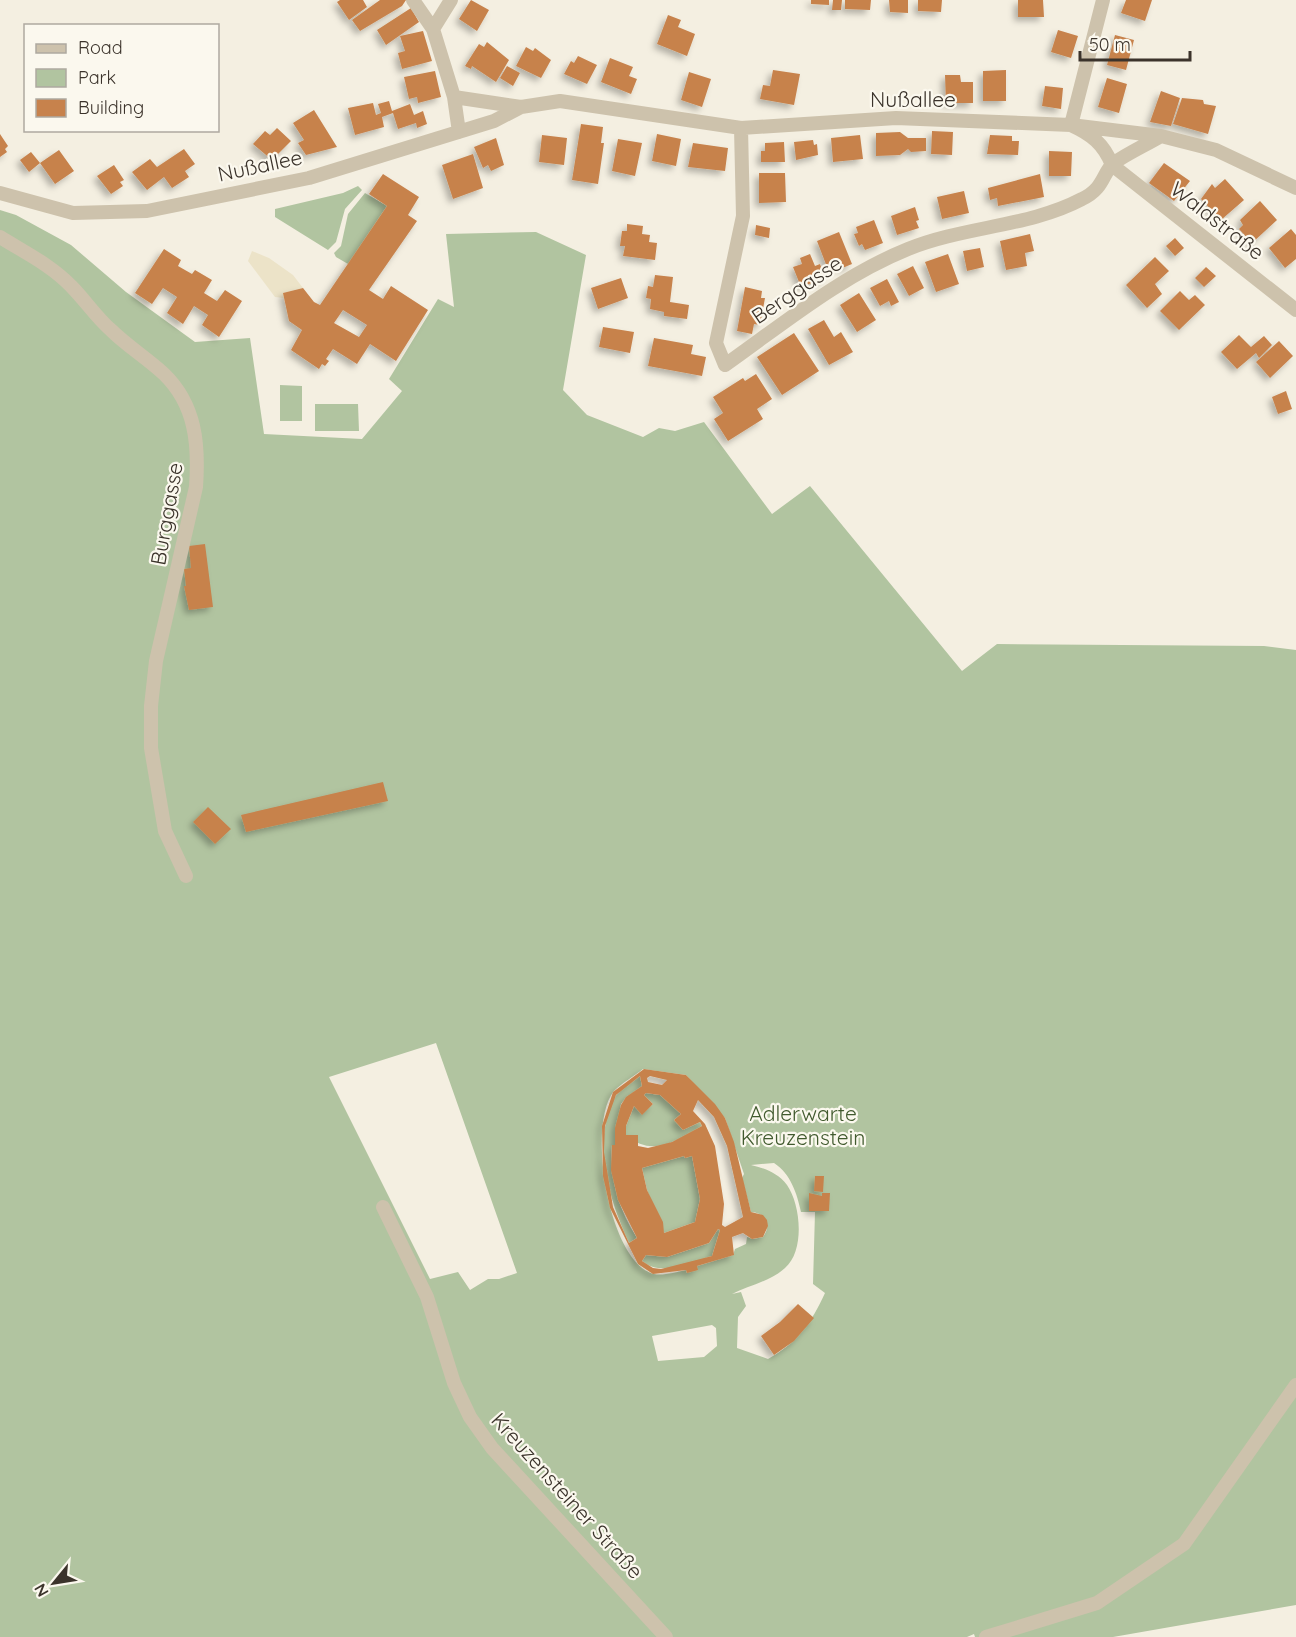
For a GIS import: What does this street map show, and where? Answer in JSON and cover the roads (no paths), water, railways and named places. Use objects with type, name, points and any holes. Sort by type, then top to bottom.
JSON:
[{"type":"street","points":[[413,0],[433,29],[454,97],[459,132]]},
{"type":"street","points":[[433,29],[451,0]]},
{"type":"street","points":[[1103,0],[1071,125],[1088,133],[1106,149],[1112,165]]},
{"type":"street","name":"Nußallee","points":[[454,97],[521,107],[560,101],[741,128],[896,118],[1071,125],[1161,136],[1216,150],[1296,188]]},
{"type":"street","name":"Nußallee","points":[[0,193],[73,213],[147,211],[309,178],[494,121],[521,107]]},
{"type":"street","name":"Berggasse","points":[[741,128],[743,216],[716,343],[725,365],[863,270],[909,249],[964,231],[1049,215],[1085,198],[1102,185],[1112,165],[1161,136]]},
{"type":"street","name":"Waldstraße","points":[[1112,165],[1296,310]]},
{"type":"street","name":"Burggasse","points":[[0,237],[56,273],[110,330],[162,372],[174,385],[193,422],[198,460],[196,487],[156,661],[151,706],[151,747],[165,831],[186,876]]},
{"type":"street","name":"Kreuzensteiner Straße","points":[[383,1207],[427,1297],[454,1383],[470,1417],[492,1448],[666,1637]]},
{"type":"street","points":[[986,1637],[1097,1603],[1184,1544],[1296,1386]]},
{"type":"park label","name":"Adlerwarte Kreuzenstein","points":[[803,1126]]}]
